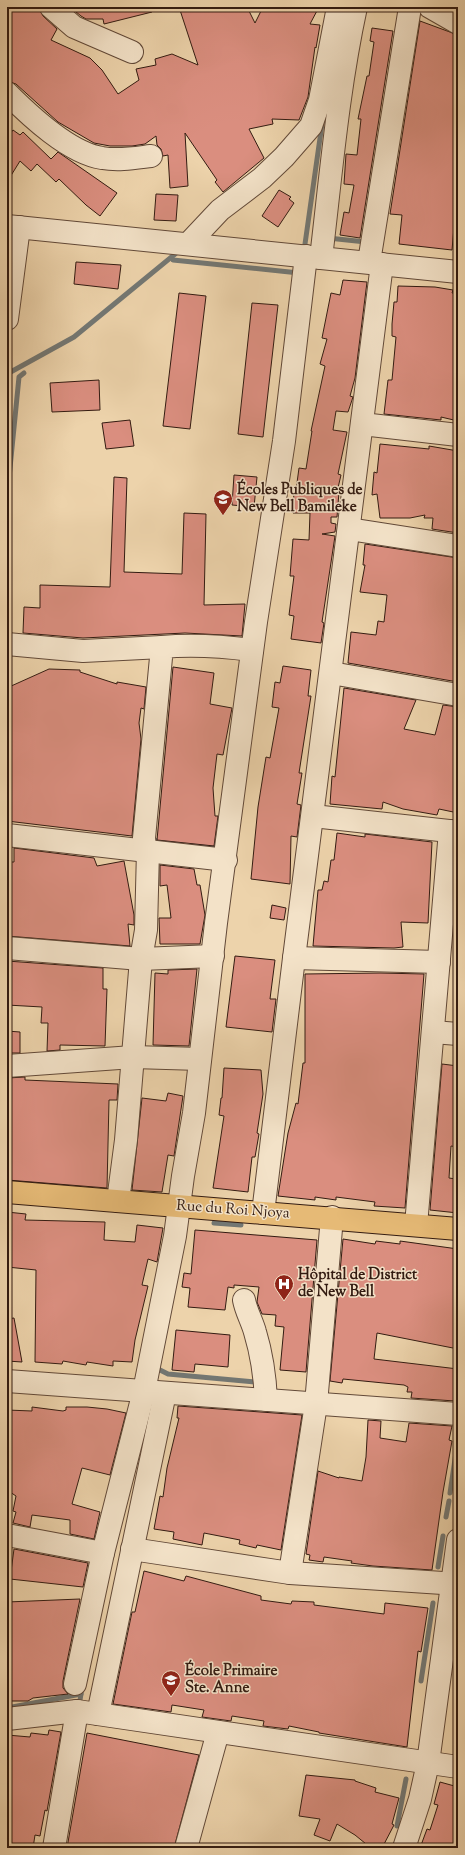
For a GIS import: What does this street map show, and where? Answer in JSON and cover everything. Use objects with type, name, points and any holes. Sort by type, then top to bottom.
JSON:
[{"type":"main road","name":"Rue du Roi Njoya","points":[[7,1192],[458,1229]]},
{"type":"street","points":[[51,7],[74,27],[132,52]]},
{"type":"street","points":[[188,244],[220,210],[262,178],[284,157],[311,126],[320,100],[338,7]]},
{"type":"street","points":[[75,1684],[103,1553],[144,1391],[175,1236],[183,1176],[194,1113],[252,650],[284,441],[337,125],[349,41],[356,7]]},
{"type":"street","points":[[263,1212],[362,424],[376,263],[410,7]]},
{"type":"street","points":[[430,7],[458,23]]},
{"type":"street","points":[[7,93],[46,128],[63,140],[90,155],[102,158],[126,159],[151,156]]},
{"type":"street","points":[[7,319],[13,226],[458,271]]},
{"type":"street","points":[[362,424],[458,435]]},
{"type":"street","points":[[349,529],[458,546]]},
{"type":"street","points":[[7,644],[83,651],[179,645],[206,645],[252,650]]},
{"type":"street","points":[[118,1201],[126,1140],[141,959],[146,930],[148,850],[145,847],[144,838],[162,647]]},
{"type":"street","points":[[331,673],[458,695]]},
{"type":"street","points":[[313,816],[454,831],[439,962],[416,1225]]},
{"type":"street","points":[[7,835],[226,860]]},
{"type":"street","points":[[7,948],[141,959],[214,956]]},
{"type":"street","points":[[294,958],[439,962]]},
{"type":"street","points":[[433,1032],[458,1034]]},
{"type":"street","points":[[7,1066],[133,1057],[200,1060]]},
{"type":"street","points":[[290,1573],[316,1404],[332,1218]]},
{"type":"street","points":[[244,1300],[247,1313],[255,1331],[264,1369],[266,1400]]},
{"type":"street","points":[[7,1382],[458,1414]]},
{"type":"street","points":[[98,1714],[165,1393]]},
{"type":"street","points":[[7,1535],[103,1553]]},
{"type":"street","points":[[404,1848],[420,1799],[428,1763],[455,1583],[458,1540]]},
{"type":"street","points":[[132,1549],[290,1573],[455,1583]]},
{"type":"street","points":[[54,1848],[76,1711]]},
{"type":"street","points":[[7,1719],[76,1711],[458,1767]]},
{"type":"street","points":[[186,1848],[218,1732]]},
{"type":"building","points":[[7,7],[39,7],[43,16],[57,29],[51,40],[90,58],[102,70],[118,94],[139,80],[136,69],[156,65],[155,59],[172,54],[198,65],[179,7],[247,7],[255,23],[263,7],[319,7],[310,24],[320,25],[316,48],[315,47],[308,97],[299,120],[272,119],[273,124],[249,129],[264,158],[223,192],[215,182],[217,180],[185,133],[188,186],[170,188],[168,155],[163,156],[161,149],[157,145],[156,136],[145,144],[132,146],[110,146],[94,143],[58,122],[16,84],[7,81]]},
{"type":"building","points":[[70,7],[152,7],[152,12],[104,24],[103,19],[86,19]]},
{"type":"building","points":[[420,21],[458,35],[458,204],[456,204],[452,250],[399,244],[402,215],[390,214]]},
{"type":"building","points":[[372,28],[393,31],[360,238],[340,235],[344,212],[349,213],[354,185],[344,184],[346,154],[357,155],[361,119],[358,119],[367,76],[369,76],[374,42],[370,41]]},
{"type":"building","points":[[13,130],[20,135],[23,132],[51,159],[58,152],[117,193],[100,216],[86,205],[59,179],[56,182],[37,164],[31,171],[20,161],[7,182],[7,138]]},
{"type":"building","points":[[279,190],[291,197],[289,199],[294,203],[278,227],[262,216]]},
{"type":"building","points":[[156,194],[178,195],[176,221],[154,220]]},
{"type":"building","points":[[76,262],[121,265],[118,289],[74,284]]},
{"type":"building","points":[[343,280],[367,282],[355,378],[350,396],[353,397],[348,412],[336,411],[333,430],[347,432],[338,474],[341,475],[337,492],[339,492],[337,517],[331,517],[331,523],[336,524],[335,532],[322,534],[335,536],[322,622],[324,623],[321,643],[291,639],[294,616],[289,615],[294,576],[290,576],[293,539],[309,540],[310,513],[293,513],[294,490],[296,490],[299,468],[306,469],[311,431],[325,366],[320,364],[327,339],[322,338],[331,293],[340,295]]},
{"type":"building","points":[[398,286],[435,287],[453,290],[452,293],[458,293],[458,421],[441,417],[441,420],[384,414],[388,380],[392,380],[396,337],[392,336],[392,324],[394,302],[397,302]]},
{"type":"building","points":[[179,293],[206,296],[190,429],[163,426]]},
{"type":"building","points":[[252,303],[278,305],[263,437],[238,434]]},
{"type":"building","points":[[99,380],[100,410],[52,412],[50,383]]},
{"type":"building","points":[[130,420],[134,446],[106,449],[102,423]]},
{"type":"building","points":[[380,444],[429,449],[429,446],[458,451],[458,533],[432,529],[433,518],[424,518],[425,515],[410,518],[380,518],[377,494],[372,495],[374,472],[377,473]]},
{"type":"building","points":[[234,475],[257,477],[254,507],[232,505]]},
{"type":"building","points":[[114,477],[127,478],[124,572],[182,574],[184,513],[206,514],[204,605],[245,604],[242,636],[185,633],[83,638],[23,633],[24,607],[40,608],[40,585],[110,587]]},
{"type":"building","points":[[365,544],[458,558],[458,682],[348,663],[351,632],[376,635],[378,621],[384,622],[387,595],[360,592],[365,565],[363,565]]},
{"type":"building","points":[[283,666],[311,670],[308,696],[311,696],[299,773],[302,773],[297,804],[301,805],[297,837],[291,836],[290,884],[251,879],[258,807],[266,757],[270,758],[279,708],[272,707],[275,682],[280,683]]},
{"type":"building","points":[[173,667],[214,673],[210,704],[232,708],[223,755],[217,754],[213,788],[215,816],[218,816],[214,846],[157,840]]},
{"type":"building","points":[[49,669],[80,670],[80,672],[117,684],[117,682],[146,687],[144,709],[141,708],[139,723],[141,739],[132,836],[7,821],[7,709],[9,687]]},
{"type":"building","points":[[344,688],[416,700],[404,729],[435,735],[443,705],[458,707],[458,813],[439,809],[437,815],[403,809],[383,802],[382,809],[330,804],[332,776],[335,777]]},
{"type":"building","points":[[337,833],[365,837],[365,834],[432,842],[428,923],[401,922],[403,947],[313,946],[318,890],[322,890],[324,881],[328,882],[331,860],[334,860]]},
{"type":"building","points":[[14,848],[94,858],[97,866],[124,861],[134,915],[134,925],[128,924],[130,946],[7,936],[7,862],[14,862]]},
{"type":"building","points":[[160,865],[194,869],[197,885],[200,885],[205,915],[200,944],[160,944],[159,918],[171,918],[167,885],[160,886]]},
{"type":"building","points":[[272,905],[286,908],[284,920],[270,918]]},
{"type":"building","points":[[235,956],[275,960],[270,999],[276,999],[272,1032],[226,1027]]},
{"type":"building","points":[[7,961],[103,968],[103,989],[107,989],[105,1046],[60,1045],[60,1050],[47,1051],[48,1023],[41,1023],[42,1007],[7,1005]]},
{"type":"building","points":[[197,969],[189,1046],[153,1045],[155,973],[168,974],[168,970]]},
{"type":"building","points":[[305,974],[424,974],[405,1208],[374,1206],[375,1202],[336,1197],[336,1200],[315,1197],[315,1200],[278,1196],[288,1133],[296,1103],[298,1104],[303,1063],[305,1063]]},
{"type":"building","points":[[7,1031],[20,1032],[20,1053],[7,1053]]},
{"type":"building","points":[[442,1064],[458,1066],[458,1147],[451,1146],[449,1178],[456,1179],[456,1182],[458,1183],[458,1213],[430,1210]]},
{"type":"building","points":[[224,1068],[261,1070],[263,1094],[257,1133],[259,1134],[255,1157],[252,1157],[248,1192],[213,1188],[224,1116],[219,1115]]},
{"type":"building","points":[[25,1077],[25,1080],[118,1084],[117,1100],[109,1100],[107,1188],[7,1180],[7,1078]]},
{"type":"building","points":[[168,1093],[183,1096],[174,1156],[168,1155],[162,1192],[132,1190],[142,1098],[166,1101]]},
{"type":"building","points":[[7,1212],[26,1214],[25,1220],[105,1222],[104,1240],[135,1242],[137,1225],[163,1228],[157,1262],[148,1259],[142,1285],[148,1286],[135,1340],[132,1362],[113,1361],[113,1366],[87,1362],[86,1365],[63,1361],[62,1364],[35,1362],[36,1270],[7,1267]]},
{"type":"building","name":"Hôpital de District de New Bell","points":[[195,1230],[317,1240],[306,1372],[280,1370],[284,1327],[275,1326],[276,1315],[262,1314],[257,1302],[259,1287],[234,1285],[234,1288],[228,1287],[225,1310],[188,1307],[190,1288],[182,1287],[184,1273],[191,1274]]},
{"type":"building","points":[[343,1239],[375,1244],[376,1241],[400,1244],[400,1241],[458,1249],[458,1349],[377,1333],[374,1359],[458,1369],[455,1401],[411,1398],[412,1392],[407,1392],[408,1387],[404,1385],[343,1379],[342,1383],[330,1381]]},
{"type":"building","points":[[14,1318],[22,1362],[7,1361],[7,1319]]},
{"type":"building","points":[[176,1330],[230,1335],[228,1367],[195,1364],[194,1372],[172,1370]]},
{"type":"building","points":[[178,1406],[302,1415],[281,1550],[257,1545],[256,1548],[239,1544],[240,1540],[204,1533],[202,1545],[173,1539],[174,1532],[154,1529],[160,1496],[163,1497],[167,1468],[179,1418],[177,1418]]},
{"type":"building","points":[[32,1407],[63,1411],[66,1410],[66,1407],[87,1407],[126,1413],[110,1475],[82,1468],[72,1504],[100,1512],[94,1539],[70,1534],[70,1520],[32,1515],[30,1527],[13,1523],[16,1512],[13,1511],[16,1496],[7,1490],[7,1410],[32,1411]]},
{"type":"building","points":[[368,1420],[381,1421],[380,1438],[406,1442],[409,1423],[452,1426],[449,1440],[452,1441],[432,1570],[373,1566],[324,1557],[323,1562],[309,1560],[310,1555],[306,1554],[318,1471],[339,1478],[362,1481],[366,1457]]},
{"type":"building","points":[[14,1549],[88,1563],[83,1587],[10,1579]]},
{"type":"building","points":[[144,1571],[184,1581],[186,1576],[261,1596],[261,1600],[291,1604],[292,1601],[314,1602],[314,1605],[384,1614],[385,1603],[428,1608],[421,1652],[418,1651],[407,1747],[319,1733],[289,1726],[288,1729],[263,1726],[264,1721],[232,1716],[231,1721],[202,1717],[204,1710],[172,1705],[171,1712],[113,1704],[132,1612],[135,1612]]},
{"type":"building","points":[[80,1599],[63,1681],[63,1688],[68,1694],[33,1698],[28,1701],[7,1701],[7,1602]]},
{"type":"building","points":[[49,1730],[61,1732],[47,1811],[45,1810],[40,1836],[35,1835],[33,1848],[7,1848],[7,1735],[30,1737],[31,1733],[48,1735]]},
{"type":"building","points":[[87,1733],[199,1755],[174,1848],[67,1848]]},
{"type":"building","points":[[306,1775],[355,1780],[376,1788],[375,1792],[399,1798],[392,1824],[394,1825],[382,1848],[371,1848],[355,1835],[337,1824],[330,1841],[314,1835],[320,1819],[299,1816]]},
{"type":"building","points":[[440,1782],[458,1787],[458,1848],[420,1848],[427,1829],[430,1830],[438,1805],[434,1804]]},
{"type":"waterway","points":[[304,251],[322,124]]},
{"type":"waterway","points":[[328,238],[366,242]]},
{"type":"waterway","points":[[7,374],[74,337],[180,250]]},
{"type":"waterway","points":[[173,260],[299,273]]},
{"type":"waterway","points":[[9,478],[19,377],[24,373]]},
{"type":"waterway","points":[[7,589],[9,494]]},
{"type":"waterway","points":[[158,840],[172,840],[180,843]]},
{"type":"waterway","points":[[193,843],[221,847]]},
{"type":"waterway","points":[[214,1223],[241,1225]]},
{"type":"waterway","points":[[160,1370],[168,1374],[255,1382]]},
{"type":"waterway","points":[[450,1493],[458,1439]]},
{"type":"waterway","points":[[446,1517],[449,1501]]},
{"type":"waterway","points":[[438,1567],[443,1536]]},
{"type":"waterway","points":[[421,1681],[433,1603]]},
{"type":"waterway","points":[[79,1707],[82,1687]]},
{"type":"waterway","points":[[7,1708],[81,1694]]},
{"type":"waterway","points":[[397,1826],[406,1779]]},
{"type":"place","name":"Écoles Publiques de New Bell Bamileke","points":[[223,516]]},
{"type":"place","name":"Hôpital de District de New Bell","points":[[284,1301]]},
{"type":"place","name":"École Primaire Ste. Anne","points":[[171,1697]]}]
